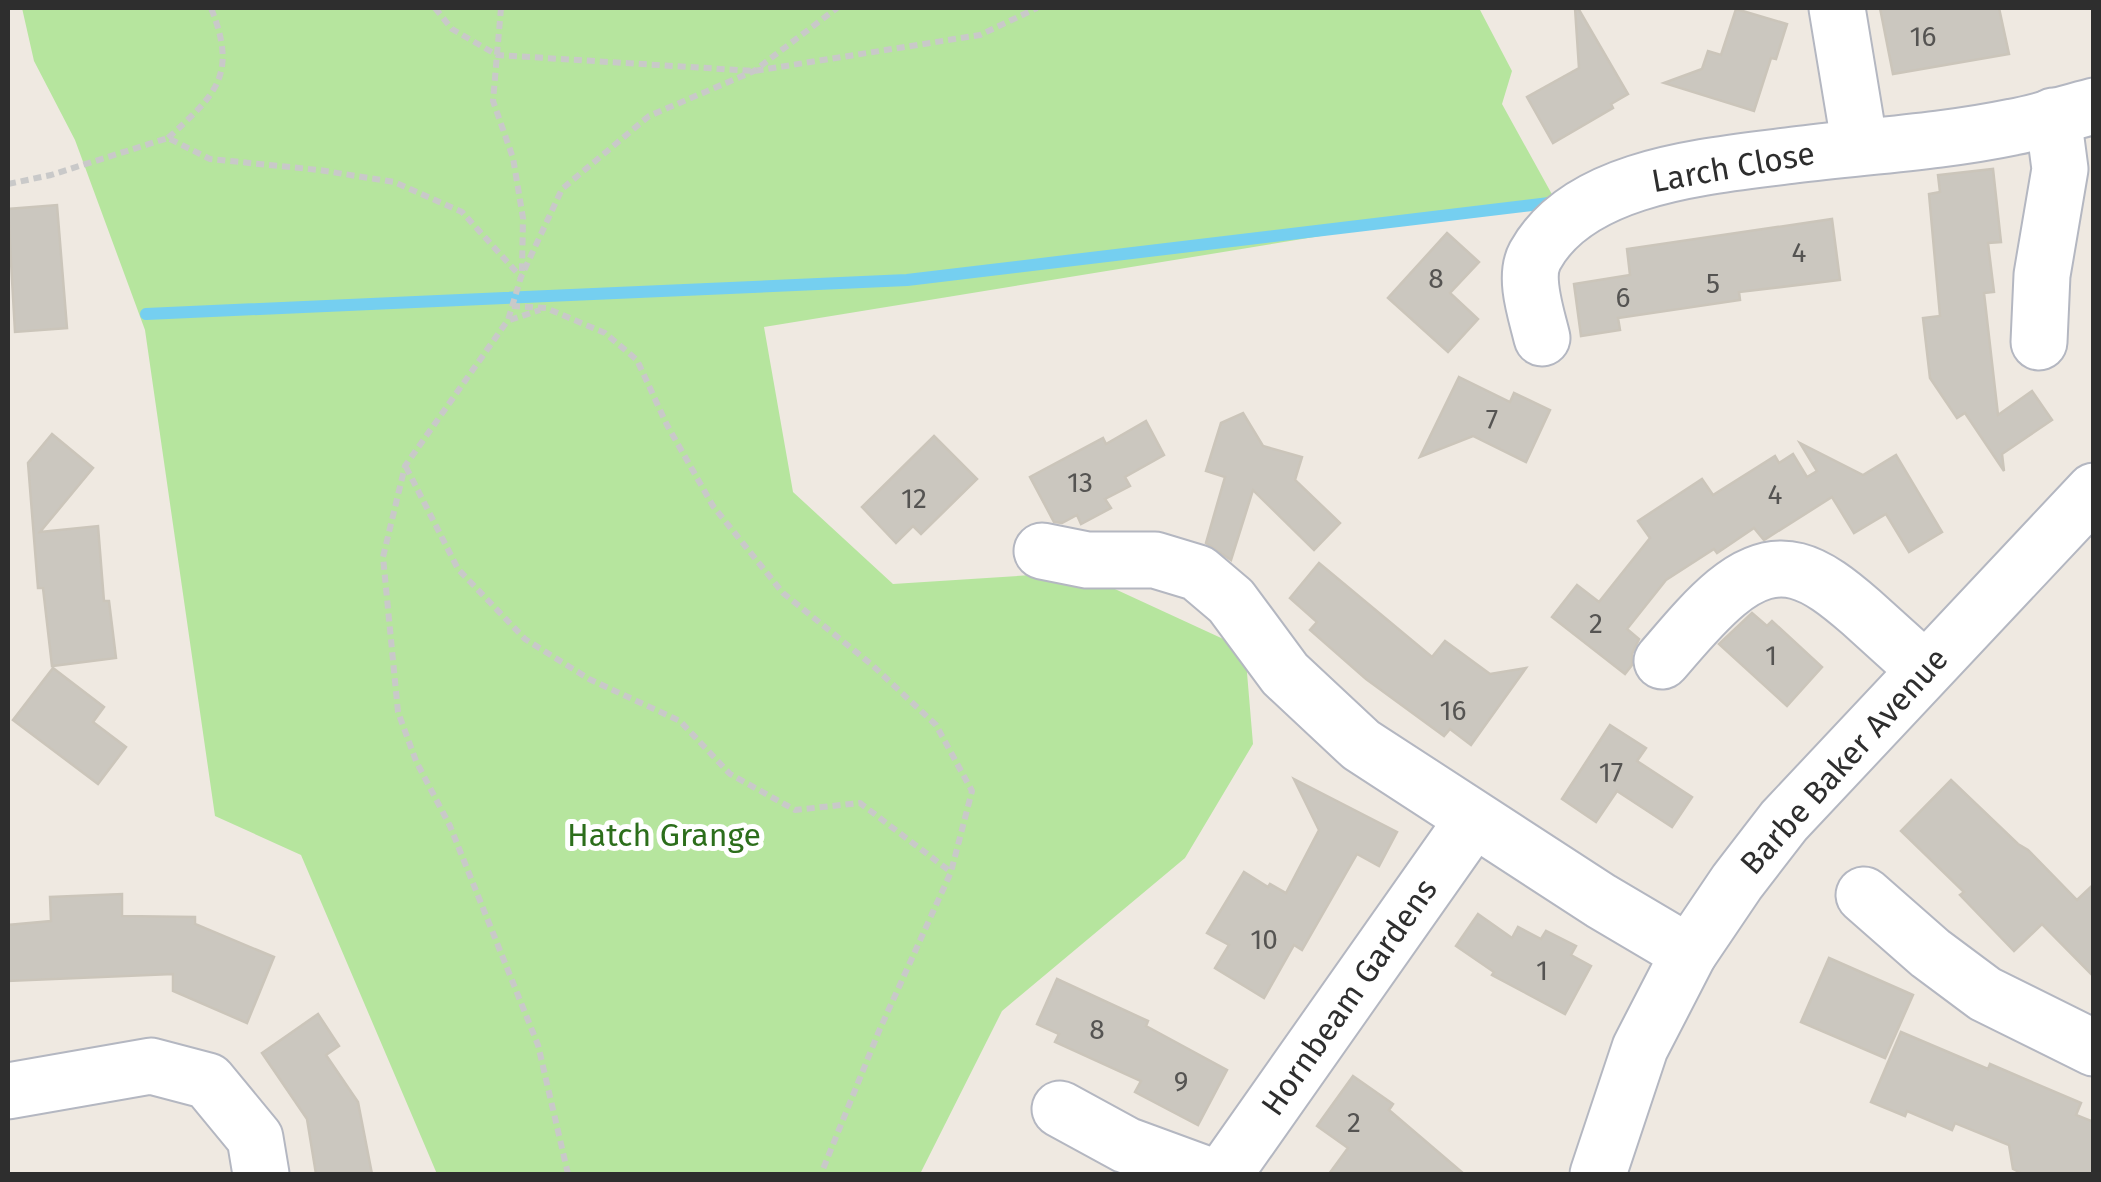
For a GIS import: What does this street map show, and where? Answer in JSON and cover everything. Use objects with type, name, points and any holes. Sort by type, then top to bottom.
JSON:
[{"type":"street","name":"Larch Close","points":[[1837,8],[1860,147]]},
{"type":"street","name":"Larch Close","points":[[1542,338],[1532,285],[1532,260],[1572,214],[1642,181],[1700,167],[2012,127],[2073,111]]},
{"type":"street","points":[[2039,342],[2042,275],[2073,111]]},
{"type":"street","name":"Barbe Baker Avenue","points":[[1598,1174],[1640,1048],[1689,952],[1736,882],[1784,821],[1924,669],[2085,514]]},
{"type":"street","points":[[1042,551],[1087,560],[1155,560],[1198,573],[1231,600],[1285,674],[1360,745],[1473,820],[1689,952]]},
{"type":"street","points":[[1662,661],[1726,593],[1770,570],[1792,569],[1812,574],[1831,586],[1924,669]]},
{"type":"street","name":"Hornbeam Gardens","points":[[1224,1174],[1473,820]]},
{"type":"street","points":[[1864,895],[1964,980],[2094,1048]]},
{"type":"street","points":[[8,1091],[151,1066],[208,1081],[256,1138],[262,1174]]},
{"type":"street","points":[[1060,1109],[1126,1146],[1205,1174]]},
{"type":"path","points":[[8,184],[51,175],[168,138],[206,103],[221,79],[222,36],[211,8]]},
{"type":"path","points":[[435,8],[452,29],[497,56],[754,70],[980,35],[1037,8]]},
{"type":"path","points":[[501,8],[493,101],[513,158],[523,218],[522,277]]},
{"type":"path","points":[[568,1174],[538,1045],[450,826],[416,760],[398,712],[383,556],[405,466],[508,320],[522,277],[562,188],[649,116],[754,70],[837,8]]},
{"type":"path","points":[[168,138],[210,159],[394,182],[462,212],[522,277]]},
{"type":"path","points":[[512,306],[546,308],[605,333],[637,360],[713,506],[782,593],[871,664],[936,725],[972,790],[951,872],[879,1031],[821,1174]]},
{"type":"path","points":[[508,320],[546,308]]},
{"type":"path","points":[[405,466],[458,570],[524,639],[588,679],[680,721],[730,774],[796,810],[860,803],[951,872]]},
{"type":"green space","name":"Hatch Grange","points":[[22,8],[1479,8],[1512,71],[1502,104],[1554,198],[764,327],[793,492],[893,584],[1078,572],[1245,649],[1253,744],[1185,858],[1002,1011],[920,1174],[437,1174],[301,855],[215,816],[145,330],[75,140],[34,61]]},
{"type":"building","points":[[1575,8],[1628,94],[1611,104],[1613,108],[1553,143],[1527,97],[1579,68]]},
{"type":"building","points":[[1880,8],[1999,8],[2009,54],[1893,74]]},
{"type":"building","points":[[1736,9],[1787,24],[1754,111],[1664,83],[1702,69],[1708,51],[1721,55]]},
{"type":"building","points":[[1993,169],[2001,242],[1988,243],[1994,292],[1984,293],[1998,415],[2032,391],[2052,420],[2002,454],[2004,471],[1965,413],[1957,418],[1930,378],[1923,318],[1940,316],[1929,194],[1940,192],[1938,175]]},
{"type":"building","points":[[57,205],[67,328],[15,332],[8,209]]},
{"type":"building","points":[[1832,219],[1840,280],[1739,292],[1740,300],[1618,318],[1620,330],[1581,336],[1574,284],[1630,275],[1627,249]]},
{"type":"building","points":[[1447,233],[1479,262],[1450,293],[1478,319],[1448,352],[1388,298]]},
{"type":"building","points":[[1459,377],[1510,402],[1514,393],[1550,410],[1526,462],[1473,436],[1420,457]]},
{"type":"building","points":[[1243,413],[1263,446],[1302,457],[1295,480],[1340,523],[1314,550],[1253,490],[1231,560],[1206,543],[1225,477],[1206,471],[1221,423]]},
{"type":"building","points":[[1146,421],[1164,455],[1125,477],[1130,486],[1105,499],[1111,508],[1081,524],[1077,515],[1062,523],[1054,522],[1030,477],[1103,438],[1106,444]]},
{"type":"building","points":[[52,434],[93,468],[40,532],[98,526],[104,601],[109,601],[116,658],[52,666],[43,588],[38,588],[28,463]]},
{"type":"building","points":[[934,436],[977,479],[921,534],[913,526],[896,543],[862,507]]},
{"type":"building","points":[[1800,443],[1863,475],[1896,455],[1942,532],[1909,552],[1886,514],[1854,533],[1832,497],[1764,540],[1754,528],[1666,580],[1627,629],[1639,639],[1632,665],[1625,674],[1552,617],[1577,585],[1599,602],[1650,538],[1638,521],[1702,479],[1713,495],[1775,456],[1779,463],[1793,454],[1807,477],[1817,471]]},
{"type":"building","points":[[1319,563],[1432,657],[1445,641],[1490,674],[1526,668],[1471,745],[1450,729],[1444,736],[1366,679],[1310,630],[1317,622],[1290,598]]},
{"type":"building","points":[[1752,613],[1767,626],[1772,621],[1822,667],[1787,706],[1719,644]]},
{"type":"building","points":[[53,668],[104,707],[93,722],[126,747],[98,784],[13,720]]},
{"type":"building","points":[[1610,725],[1646,748],[1637,761],[1692,797],[1672,827],[1617,791],[1596,822],[1562,799]]},
{"type":"building","points":[[1294,779],[1397,832],[1379,866],[1357,854],[1302,950],[1294,945],[1264,998],[1215,968],[1229,945],[1207,933],[1244,872],[1286,893],[1319,830]]},
{"type":"building","points":[[1951,780],[2077,900],[2094,884],[2094,977],[2042,924],[2014,951],[1960,895],[1964,892],[1901,831]]},
{"type":"building","points":[[122,894],[122,916],[195,917],[195,924],[274,957],[247,1023],[173,991],[173,974],[8,981],[8,925],[51,921],[50,897]]},
{"type":"building","points":[[1478,914],[1512,938],[1518,927],[1541,939],[1546,931],[1576,946],[1571,955],[1591,966],[1565,1014],[1492,975],[1494,972],[1456,946]]},
{"type":"building","points":[[1829,958],[1913,995],[1885,1058],[1801,1022]]},
{"type":"building","points":[[1057,979],[1148,1021],[1146,1026],[1227,1070],[1198,1125],[1135,1092],[1141,1081],[1055,1042],[1059,1034],[1037,1024]]},
{"type":"building","points":[[318,1014],[339,1046],[326,1055],[358,1102],[372,1174],[316,1174],[307,1119],[262,1053]]},
{"type":"building","points":[[1901,1032],[2081,1103],[2076,1115],[2094,1122],[2094,1174],[2023,1174],[2013,1169],[2009,1145],[1955,1123],[1952,1130],[1907,1111],[1905,1116],[1871,1102]]},
{"type":"building","points":[[1353,1076],[1393,1104],[1389,1110],[1464,1174],[1329,1174],[1348,1148],[1317,1126]]},
{"type":"waterway","points":[[146,314],[907,280],[1549,203]]}]
